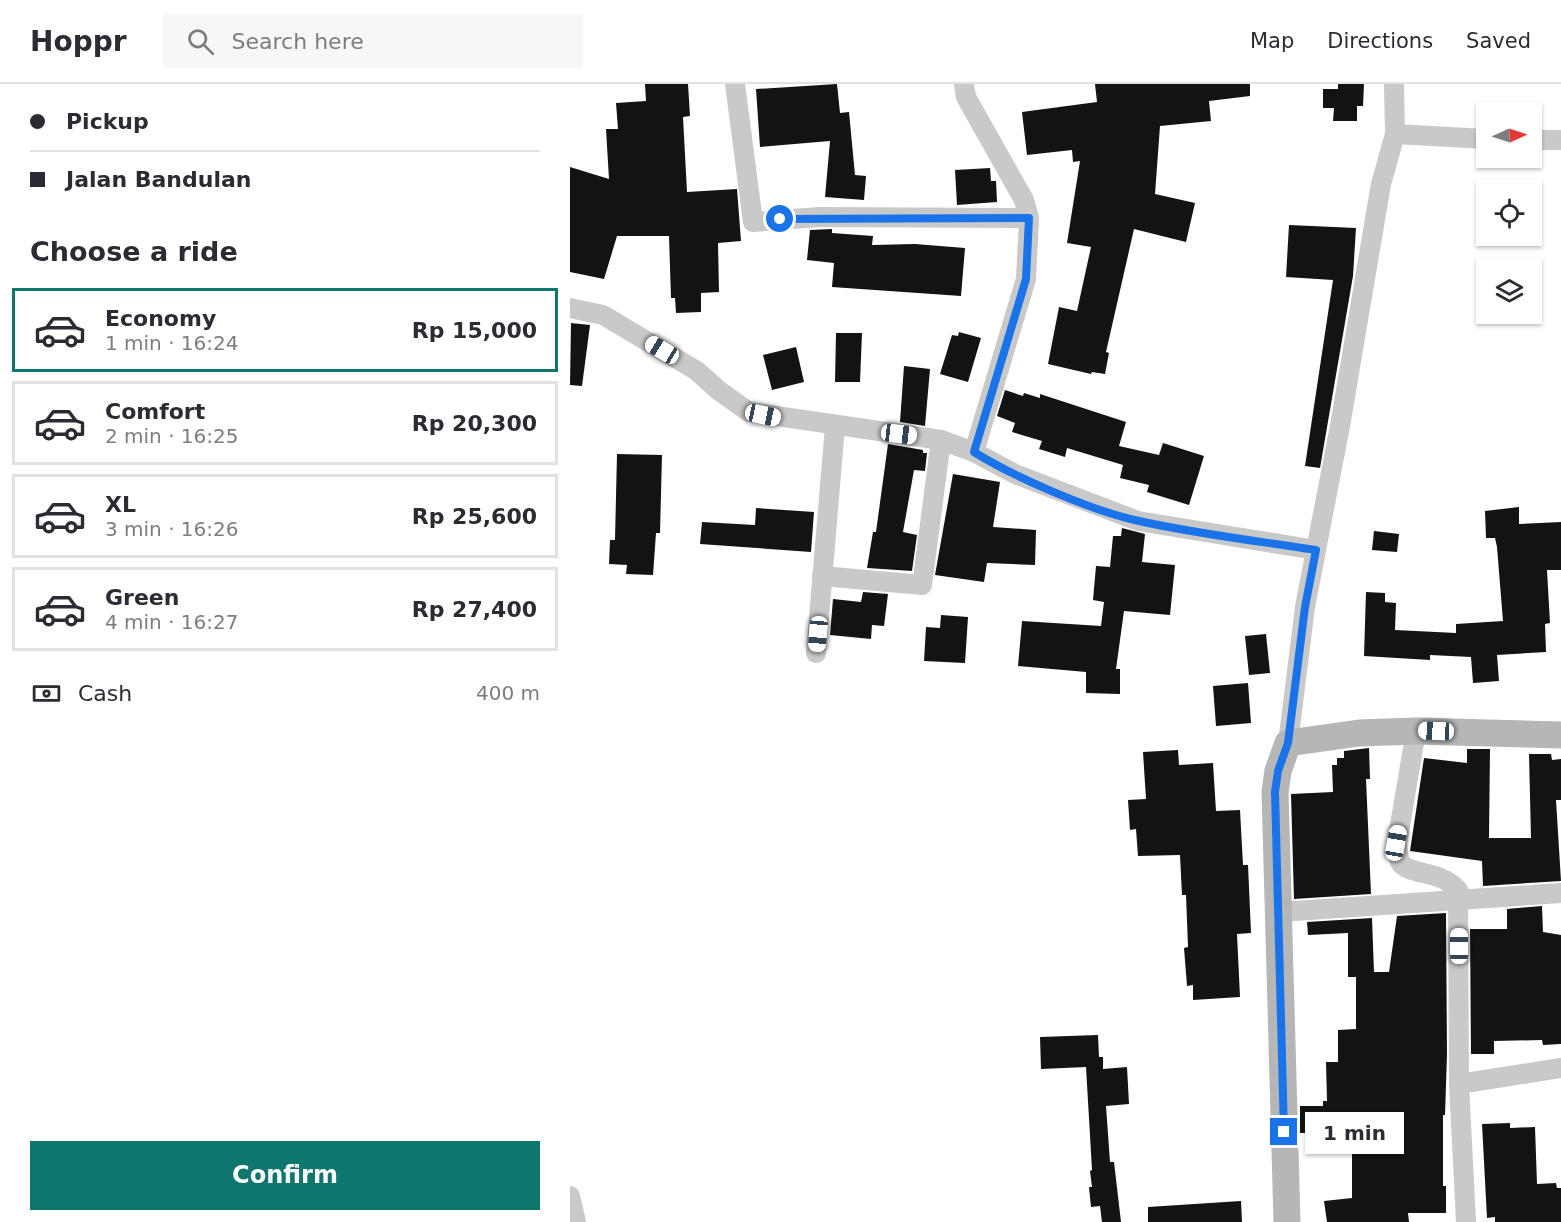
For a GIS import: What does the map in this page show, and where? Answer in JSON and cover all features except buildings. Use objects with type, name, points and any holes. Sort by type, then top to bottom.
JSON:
[{"type":"street","points":[[735,84],[753,222],[819,217],[1029,218]]},
{"type":"street","points":[[964,84],[966,97],[1024,200],[1029,218],[1026,279],[974,452]]},
{"type":"street","points":[[1287,1222],[1275,792],[1278,771],[1288,743],[1305,607],[1381,184],[1395,134],[1394,84]]},
{"type":"street","points":[[1395,134],[1476,139]]},
{"type":"street","points":[[1542,140],[1561,140]]},
{"type":"street","points":[[570,308],[603,315],[697,370],[717,390],[749,412],[941,440],[974,452],[1026,479],[1137,521],[1316,550]]},
{"type":"street","points":[[816,653],[835,426]]},
{"type":"street","points":[[822,576],[922,585],[941,440]]},
{"type":"street","points":[[1288,743],[1359,733],[1416,731],[1561,735]]},
{"type":"street","points":[[1416,731],[1396,843],[1400,862],[1407,870],[1440,876],[1451,882],[1458,890],[1459,1084],[1466,1222]]},
{"type":"street","points":[[1279,912],[1561,893]]},
{"type":"street","points":[[1459,1084],[1561,1068]]},
{"type":"street","points":[[570,1196],[576,1222]]},
{"type":"route","points":[[780,219],[819,217],[1029,218],[1026,279],[974,452],[1015,474],[1080,501],[1137,521],[1316,550],[1305,607],[1288,743],[1278,771],[1275,792],[1284,1132]]}]
